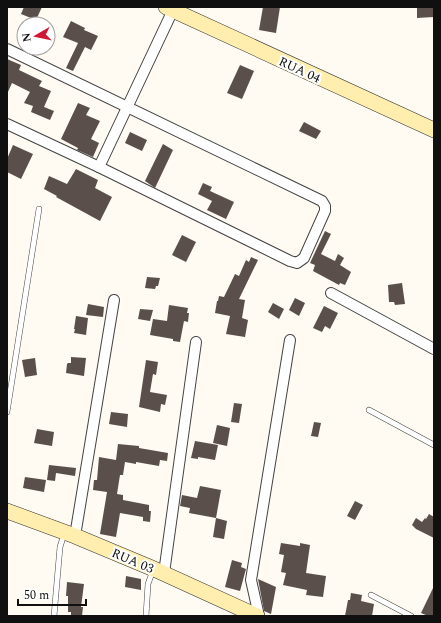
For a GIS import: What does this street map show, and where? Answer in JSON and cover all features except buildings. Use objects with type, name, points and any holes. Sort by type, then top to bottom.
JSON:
[{"type":"street","points":[[99,167],[127,106],[168,8]]},
{"type":"street","name":"RUA 04","points":[[168,8],[434,130]]},
{"type":"street","points":[[7,49],[322,201],[325,206],[325,211],[304,258],[297,262],[290,261],[99,167],[7,124]]},
{"type":"street","points":[[331,293],[434,349]]},
{"type":"street","points":[[70,534],[114,300]]},
{"type":"street","points":[[258,616],[252,580],[290,340]]},
{"type":"street","points":[[159,571],[196,342]]},
{"type":"street","name":"RUA 03","points":[[7,511],[70,534],[159,571],[258,616]]},
{"type":"lane","points":[[7,412],[39,209]]},
{"type":"lane","points":[[369,410],[434,445]]},
{"type":"lane","points":[[54,616],[60,548],[70,534]]},
{"type":"lane","points":[[146,616],[148,584],[159,571]]},
{"type":"lane","points":[[371,595],[411,616]]}]
